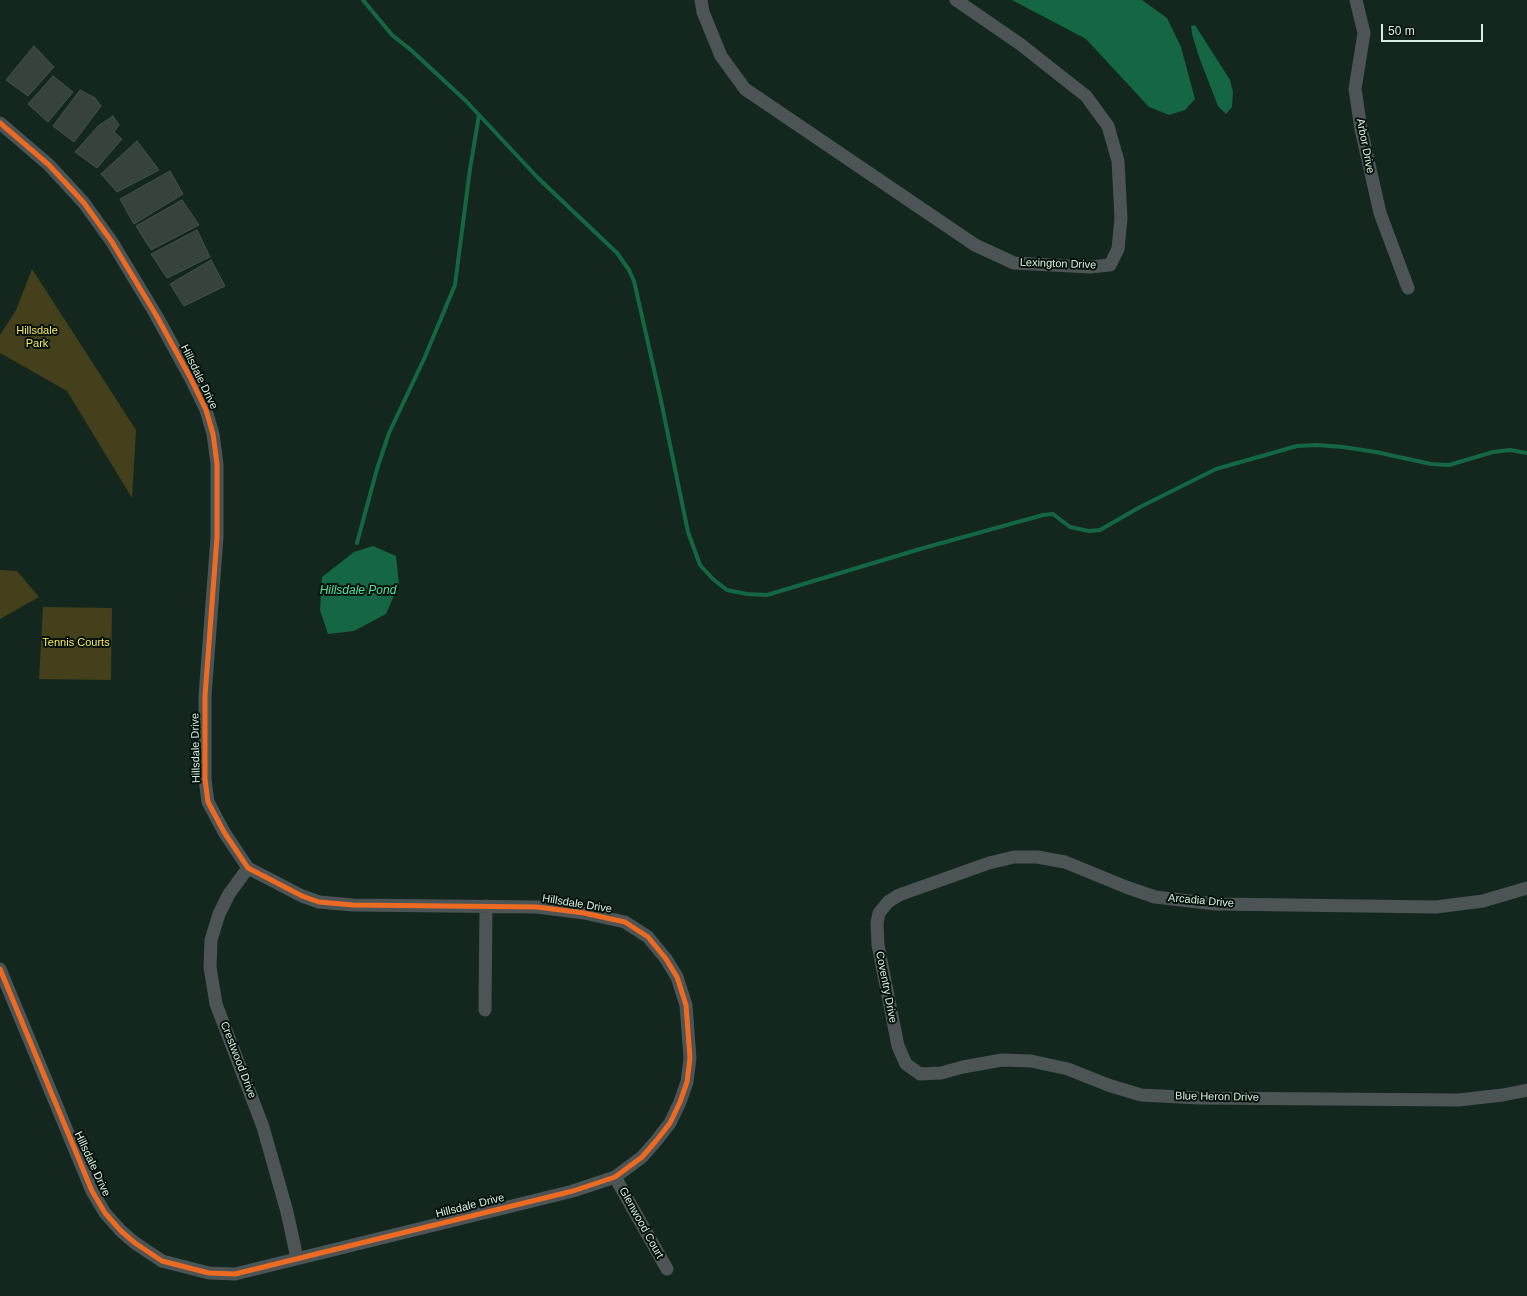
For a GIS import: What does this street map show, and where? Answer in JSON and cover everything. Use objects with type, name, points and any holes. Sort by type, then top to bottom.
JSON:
[{"type":"street","name":"Lexington Drive","points":[[701,0],[703,12],[721,56],[745,89],[974,245],[1014,263],[1090,267],[1110,265],[1118,249],[1121,218],[1118,161],[1108,126],[1086,96],[1020,44],[956,0]]},
{"type":"street","name":"Arbor Drive","points":[[1356,0],[1364,33],[1355,89],[1361,129],[1380,213],[1408,288]]},
{"type":"street","name":"Hillsdale Drive","points":[[0,123],[49,165],[84,203],[112,242],[156,315],[190,377],[206,410],[213,434],[218,464],[216,537],[205,696],[205,779],[208,802],[224,832],[248,868],[302,896],[319,902],[353,905],[537,907],[584,913],[625,922],[648,937],[677,977],[686,1005],[690,1058],[687,1082],[670,1123],[642,1157],[615,1177],[573,1190],[235,1274],[209,1273],[162,1261],[135,1243],[121,1231],[105,1213],[92,1191],[0,968]]},
{"type":"street","name":"Arcadia Drive","points":[[888,902],[899,895],[929,883],[989,863],[1014,857],[1038,857],[1065,862],[1155,897],[1216,904],[1436,907],[1483,901],[1527,888]]},
{"type":"street","name":"Crestwood Drive","points":[[248,868],[229,894],[219,914],[211,940],[210,967],[216,1004],[263,1126],[287,1212],[297,1258]]},
{"type":"street","name":"Coventry Drive","points":[[888,902],[879,913],[877,924],[878,945],[898,1046],[906,1064],[914,1070]]},
{"type":"street","points":[[485,1010],[486,906]]},
{"type":"street","name":"Blue Heron Drive","points":[[914,1070],[920,1074],[941,1073],[963,1067],[1002,1060],[1031,1061],[1068,1069],[1108,1085],[1142,1095],[1199,1098],[1458,1100],[1503,1095],[1527,1090]]},
{"type":"street","name":"Glenwood Court","points":[[615,1177],[667,1269]]},
{"type":"green space","name":"Hillsdale Park","points":[[32,269],[136,430],[132,498],[67,391],[0,353],[0,335],[16,310]]},
{"type":"green space","points":[[0,570],[17,571],[39,597],[0,619]]},
{"type":"green space","name":"Tennis Courts","points":[[43,607],[112,608],[111,680],[39,679]]},
{"type":"water","points":[[1012,0],[1142,0],[1167,18],[1181,47],[1195,99],[1185,110],[1169,115],[1149,107],[1086,39]]},
{"type":"water","points":[[1195,25],[1230,80],[1233,92],[1232,107],[1226,114],[1218,106],[1199,57],[1191,26]]},
{"type":"water","name":"Hillsdale Pond","points":[[373,546],[396,556],[399,584],[386,614],[354,631],[328,634],[320,610],[322,577],[354,552]]},
{"type":"building","points":[[34,46],[54,67],[28,96],[6,80]]},
{"type":"building","points":[[53,76],[73,92],[48,122],[28,104]]},
{"type":"building","points":[[80,90],[95,98],[101,106],[74,142],[53,126]]},
{"type":"building","points":[[113,116],[119,125],[114,132],[122,139],[97,168],[75,152],[98,126]]},
{"type":"building","points":[[137,141],[159,170],[117,192],[101,174]]},
{"type":"building","points":[[170,171],[183,194],[134,224],[120,199]]},
{"type":"building","points":[[182,200],[199,225],[151,250],[136,226]]},
{"type":"building","points":[[197,230],[210,257],[167,278],[151,254]]},
{"type":"building","points":[[211,260],[225,286],[184,306],[170,284]]},
{"type":"waterway","points":[[363,0],[392,35],[411,50],[466,101],[538,178],[617,253],[629,270],[634,281],[660,396],[688,532],[700,565],[713,579],[727,590],[747,594],[767,595],[920,549],[1043,515],[1053,514],[1070,527],[1089,531],[1100,530],[1140,507],[1216,469],[1297,446],[1317,445],[1343,447],[1376,452],[1431,464],[1449,465],[1493,452],[1510,450],[1527,453]]},
{"type":"waterway","points":[[357,543],[377,469],[389,433],[424,359],[455,285],[470,169],[479,115]]},
{"type":"cycle path","points":[[0,123],[49,165],[84,203],[112,242],[156,315],[190,377],[206,410],[213,434],[217,464],[217,537],[205,696],[205,779],[208,802],[224,832],[248,868],[302,896],[319,902],[353,905],[537,907],[584,913],[625,922],[648,937],[666,959],[677,977],[686,1005],[690,1058],[687,1082],[670,1123],[642,1157],[615,1177],[573,1191],[235,1274],[209,1273],[162,1261],[135,1243],[121,1231],[105,1213],[92,1191],[0,969]]}]
